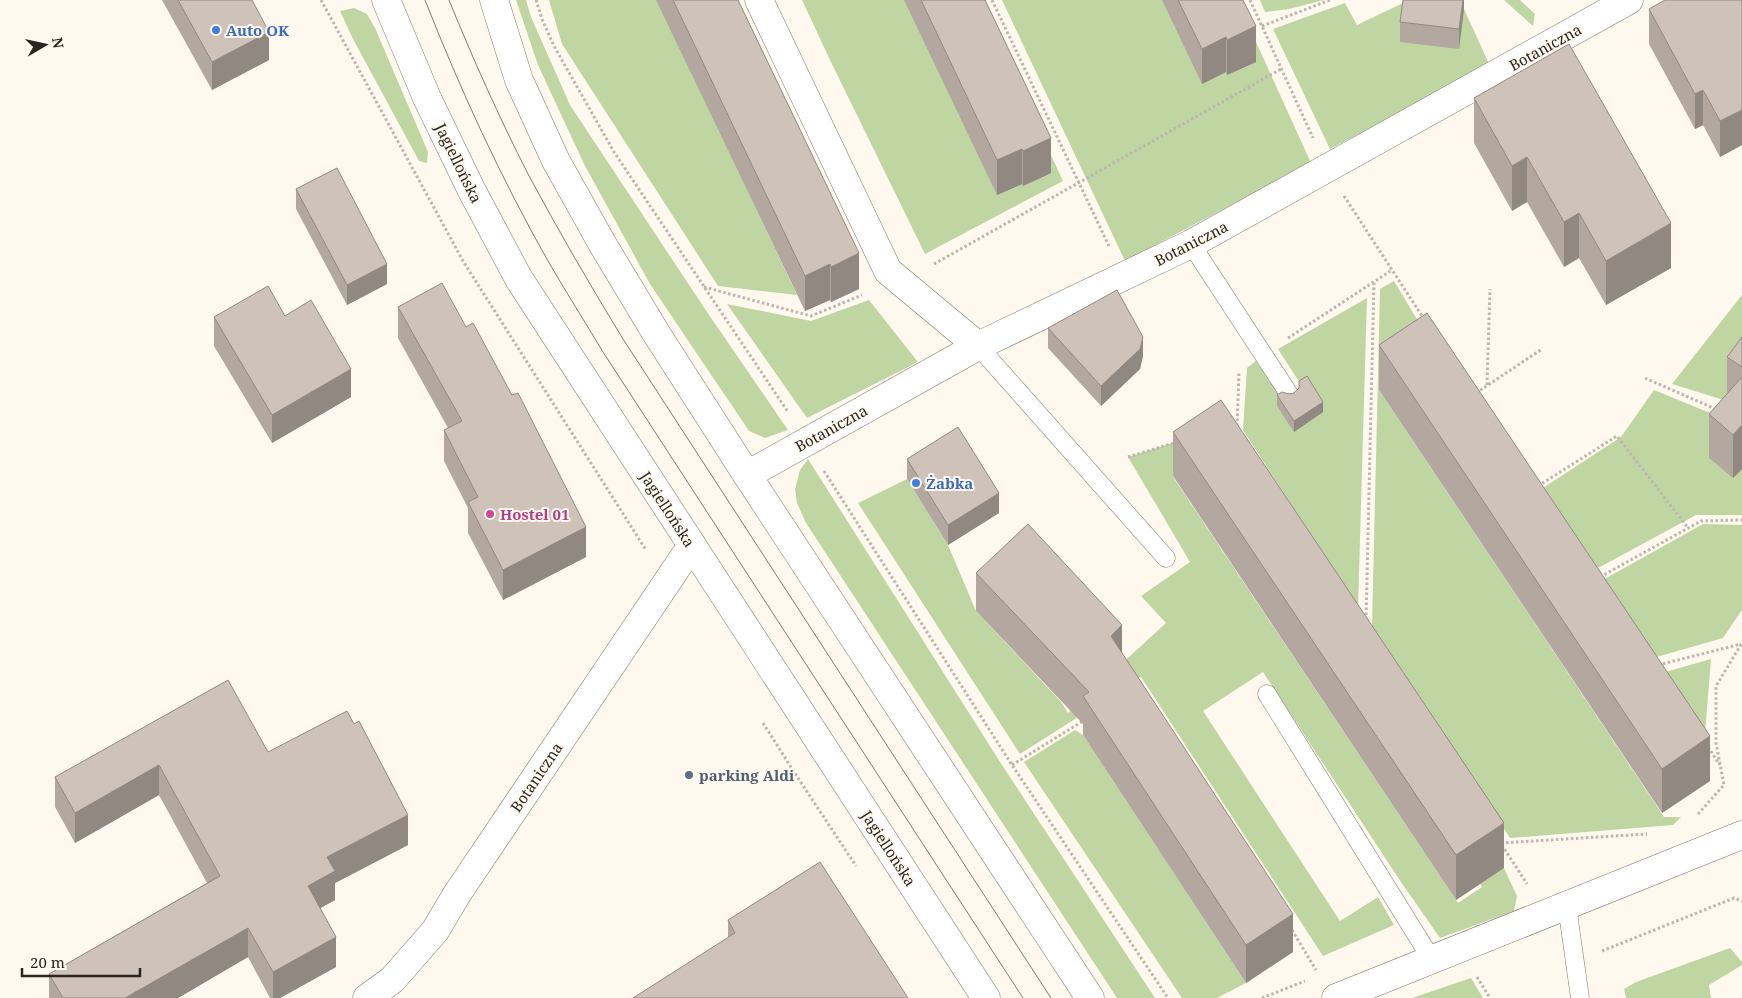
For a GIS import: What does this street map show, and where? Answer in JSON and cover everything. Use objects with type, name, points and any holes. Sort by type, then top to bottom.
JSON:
[{"type":"street","name":"Jagiellońska","points":[[386,0],[427,98],[472,191],[518,279],[986,998]]},
{"type":"street","points":[[494,0],[519,80],[556,162],[603,245],[746,475],[1090,998]]},
{"type":"street","points":[[759,0],[883,262],[896,278],[978,346]]},
{"type":"street","name":"Botaniczna","points":[[746,475],[978,346],[1191,244],[1629,0]]},
{"type":"street","name":"Botaniczna","points":[[367,998],[392,980],[435,930],[457,894],[692,545]]},
{"type":"street","points":[[1336,998],[1742,835]]},
{"type":"lane","points":[[1191,244],[1289,394]]},
{"type":"lane","points":[[978,346],[1166,558]]},
{"type":"lane","points":[[1267,694],[1432,960]]},
{"type":"lane","points":[[1556,910],[1575,962],[1580,998]]},
{"type":"path","points":[[536,0],[554,46],[614,152],[791,418]]},
{"type":"path","points":[[992,0],[1112,252]]},
{"type":"path","points":[[1250,0],[1328,169],[1425,320]]},
{"type":"path","points":[[1262,26],[1330,0]]},
{"type":"path","points":[[704,286],[811,316],[866,293],[1079,183],[1281,69]]},
{"type":"path","points":[[1237,431],[1239,369],[1392,270]]},
{"type":"path","points":[[1366,620],[1374,281]]},
{"type":"path","points":[[1487,386],[1490,288]]},
{"type":"path","points":[[1474,394],[1542,349]]},
{"type":"path","points":[[1645,378],[1724,412]]},
{"type":"path","points":[[1228,425],[1237,422]]},
{"type":"path","points":[[1536,488],[1617,436],[1688,528]]},
{"type":"path","points":[[1128,457],[1183,440]]},
{"type":"path","points":[[821,466],[1012,765],[1168,998]]},
{"type":"path","points":[[1597,578],[1701,521],[1742,520]]},
{"type":"path","points":[[1660,674],[1654,666],[1742,644]]},
{"type":"path","points":[[1694,818],[1724,785],[1716,743],[1716,686],[1742,644]]},
{"type":"path","points":[[1012,765],[1085,719]]},
{"type":"path","points":[[1704,740],[1720,765]]},
{"type":"path","points":[[1501,843],[1654,833]]},
{"type":"path","points":[[1496,835],[1556,910]]},
{"type":"path","points":[[1575,962],[1734,898],[1742,901]]},
{"type":"path","points":[[1289,925],[1319,975]]},
{"type":"path","points":[[1476,976],[1490,998]]},
{"type":"path","points":[[1262,998],[1311,979]]},
{"type":"green space","points":[[516,0],[526,0],[531,17],[570,105],[707,312],[788,430],[765,438],[749,431],[650,284],[584,164],[538,65]]},
{"type":"green space","points":[[549,0],[657,0],[797,295],[718,286],[562,44]]},
{"type":"green space","points":[[802,0],[979,0],[1063,181],[925,254]]},
{"type":"green space","points":[[1002,0],[1237,0],[1311,163],[1125,261]]},
{"type":"green space","points":[[1260,0],[1324,0],[1289,9],[1265,12]]},
{"type":"green space","points":[[1504,0],[1520,0],[1535,14],[1533,26]]},
{"type":"green space","points":[[1405,2],[1464,9],[1490,66],[1330,149],[1273,29],[1345,3],[1357,25]]},
{"type":"green space","points":[[354,8],[367,14],[375,28],[428,152],[427,163],[419,161],[353,39],[340,11]]},
{"type":"green space","points":[[1394,281],[1436,351],[1379,390],[1664,817],[1681,817],[1673,825],[1510,838],[1372,627],[1380,289]]},
{"type":"green space","points":[[1742,295],[1742,380],[1727,401],[1672,384]]},
{"type":"green space","points":[[1367,298],[1358,608],[1243,430],[1247,368],[1257,360],[1284,401],[1294,431],[1320,414],[1278,349]]},
{"type":"green space","points":[[869,300],[918,362],[807,418],[727,304],[811,321]]},
{"type":"green space","points":[[1654,390],[1742,426],[1742,515],[1696,515],[1576,580],[1523,501],[1621,437]]},
{"type":"green space","points":[[1211,431],[1173,477],[1458,903],[1482,887],[1480,884],[1504,868],[1517,896],[1514,911],[1440,938],[1263,672],[1203,711],[1340,921],[1378,897],[1394,925],[1323,956],[1141,677],[1020,754],[858,503],[907,479],[948,545],[976,611],[1062,703],[1068,713],[1166,623],[1141,596],[1190,562],[1128,457]]},
{"type":"green space","points":[[808,459],[1002,765],[1155,998],[1117,998],[806,523],[797,503],[795,489],[800,470]]},
{"type":"green space","points":[[1703,524],[1742,525],[1742,610],[1723,638],[1632,664],[1583,591]]},
{"type":"green space","points":[[1711,659],[1705,734],[1641,679]]},
{"type":"green space","points":[[1075,730],[1083,735],[1246,983],[1217,998],[1182,998],[1024,762]]},
{"type":"green space","points":[[1730,948],[1742,962],[1742,965],[1709,985],[1711,998],[1626,998],[1624,989],[1636,982]]},
{"type":"green space","points":[[1471,978],[1483,998],[1412,998]]},
{"type":"building","points":[[178,0],[252,0],[269,32],[212,62]]},
{"type":"building","points":[[673,0],[738,0],[859,253],[831,267],[830,264],[805,276]]},
{"type":"building","points":[[921,0],[985,0],[1051,138],[997,160]]},
{"type":"building","points":[[1178,0],[1243,0],[1256,26],[1227,40],[1226,37],[1202,49]]},
{"type":"building","points":[[1403,0],[1463,0],[1459,29],[1400,22]]},
{"type":"building","points":[[1665,0],[1742,0],[1742,110],[1720,121],[1703,90],[1695,94],[1649,9]]},
{"type":"building","points":[[1569,44],[1671,223],[1606,261],[1579,213],[1564,222],[1527,157],[1512,166],[1474,98]]},
{"type":"building","points":[[337,168],[387,264],[347,285],[296,189]]},
{"type":"building","points":[[442,283],[466,327],[473,323],[512,395],[518,393],[586,527],[503,570],[468,502],[478,497],[444,430],[462,421],[398,307]]},
{"type":"building","points":[[268,286],[285,316],[311,300],[351,369],[272,415],[214,317]]},
{"type":"building","points":[[1117,290],[1143,337],[1140,349],[1101,386],[1048,328]]},
{"type":"building","points":[[1427,313],[1710,736],[1662,769],[1379,345]]},
{"type":"building","points":[[1742,337],[1742,367],[1727,357]]},
{"type":"building","points":[[1307,376],[1323,402],[1294,421],[1277,395],[1282,392],[1294,393],[1299,388],[1299,381]]},
{"type":"building","points":[[1742,377],[1742,425],[1733,435],[1709,414]]},
{"type":"building","points":[[1221,400],[1504,823],[1456,855],[1173,432]]},
{"type":"building","points":[[958,427],[999,493],[948,525],[907,459]]},
{"type":"building","points":[[1028,524],[1122,625],[1111,636],[1293,914],[1246,945],[1083,696],[1089,692],[976,573]]},
{"type":"building","points":[[228,680],[268,752],[347,711],[354,724],[359,721],[408,815],[327,857],[335,871],[308,886],[336,937],[273,972],[248,928],[125,998],[63,998],[49,974],[220,876],[159,765],[75,813],[55,777]]},
{"type":"building","points":[[820,862],[908,998],[633,998],[735,933],[728,920]]},
{"type":"tram line","points":[[425,0],[467,100],[498,165],[548,261],[603,352],[1023,998]]},
{"type":"tram line","points":[[449,0],[467,44],[528,174],[623,339],[1051,998]]},
{"type":"place","name":"Auto OK","points":[[216,30]]},
{"type":"place","name":"Żabka","points":[[916,483]]},
{"type":"place","name":"Hostel 01","points":[[490,514]]},
{"type":"place","name":"parking Aldi","points":[[689,775]]}]
